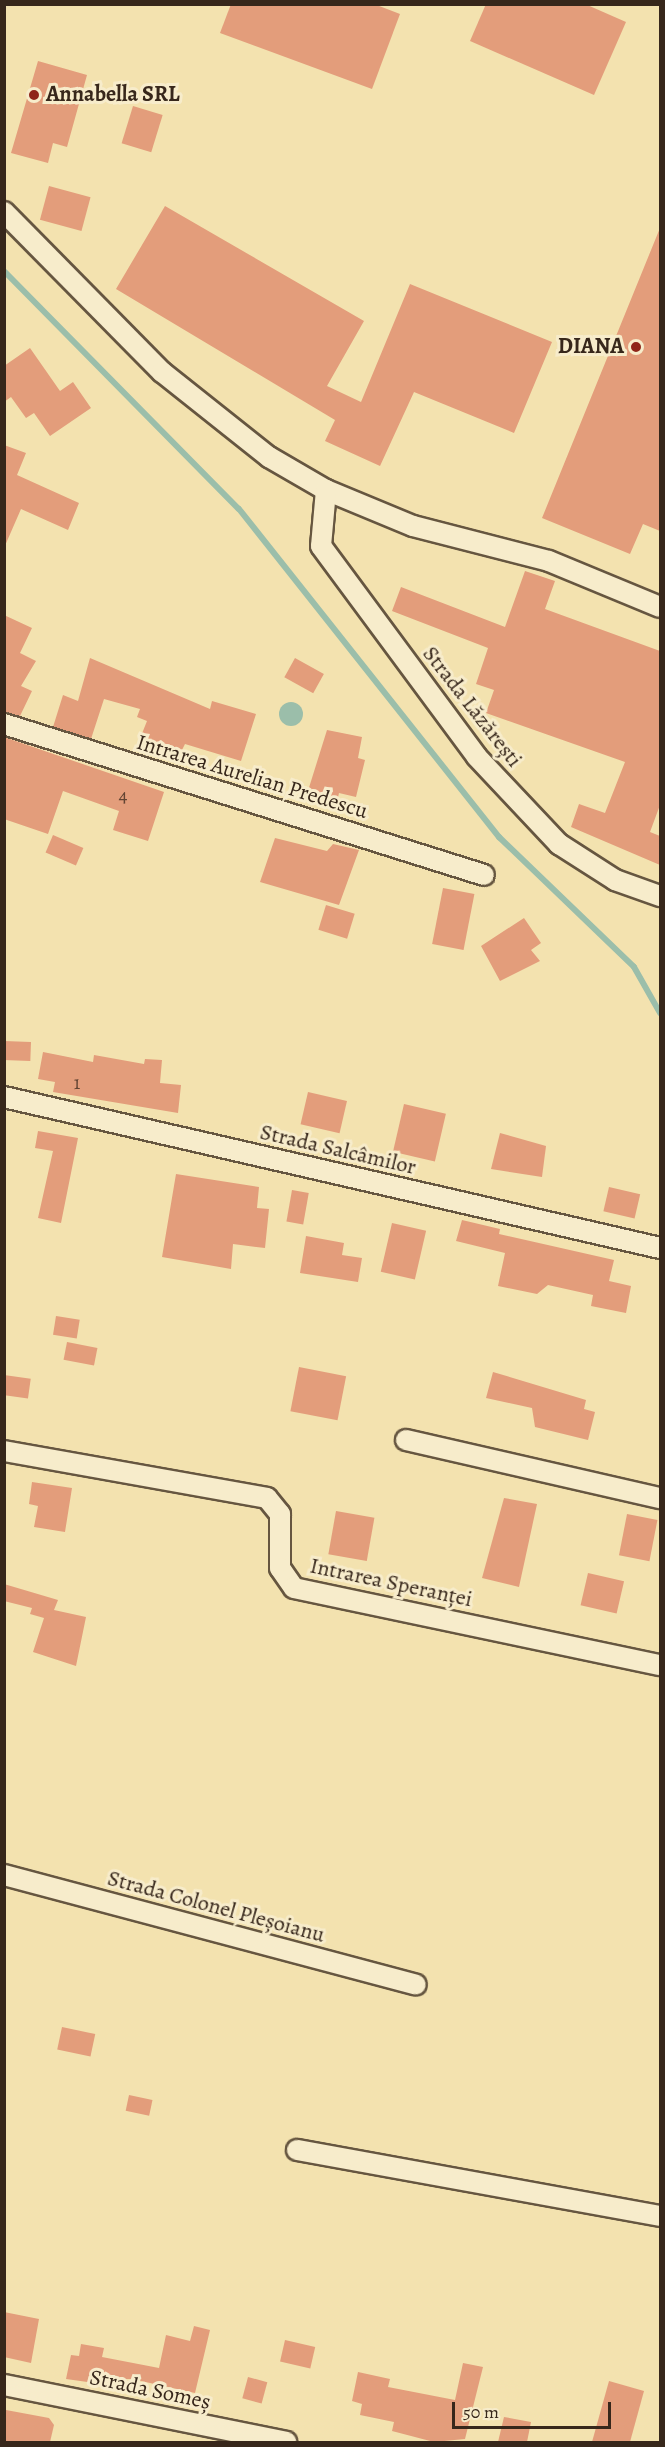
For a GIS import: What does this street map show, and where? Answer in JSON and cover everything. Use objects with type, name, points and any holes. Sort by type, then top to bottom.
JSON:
[{"type":"street","points":[[4,212],[162,372],[269,457],[326,490],[413,526],[549,561],[660,607]]},
{"type":"street","name":"Strada Lăzărești","points":[[326,490],[321,546],[489,772],[560,844],[615,880],[660,896]]},
{"type":"street","name":"Intrarea Aurelian Predescu","points":[[4,724],[484,875]]},
{"type":"street","name":"Strada Salcâmilor","points":[[4,1097],[660,1248]]},
{"type":"street","points":[[406,1440],[660,1498]]},
{"type":"street","name":"Intrarea Speranței","points":[[4,1451],[267,1498],[280,1514],[280,1568],[294,1588],[660,1665]]},
{"type":"street","name":"Strada Colonel Pleșoianu","points":[[4,1875],[416,1985]]},
{"type":"street","points":[[297,2150],[660,2216]]},
{"type":"street","name":"Strada Someș","points":[[4,2385],[286,2442]]},
{"type":"shaded area","points":[[291,702],[300,705],[303,714],[300,723],[291,726],[282,723],[279,714],[282,705]]},
{"type":"building","points":[[231,4],[374,4],[400,14],[372,89],[220,33]]},
{"type":"building","points":[[486,4],[585,4],[626,22],[594,95],[470,41]]},
{"type":"building","points":[[38,61],[87,75],[67,147],[53,143],[48,163],[11,153]]},
{"type":"building","points":[[133,106],[163,115],[151,152],[122,143]]},
{"type":"building","points":[[49,186],[91,197],[81,231],[40,220]]},
{"type":"building","points":[[165,206],[364,321],[327,386],[361,402],[410,284],[552,342],[514,433],[414,392],[380,466],[325,441],[335,420],[116,289]]},
{"type":"building","name":"DIANA","points":[[660,228],[660,531],[643,524],[630,554],[542,518]]},
{"type":"building","points":[[30,348],[60,391],[73,382],[91,408],[50,436],[34,413],[26,418],[11,397],[4,402],[4,366]]},
{"type":"building","points":[[4,445],[26,453],[17,475],[79,503],[68,530],[21,509],[4,548]]},
{"type":"building","points":[[525,571],[555,581],[545,609],[660,651],[660,805],[650,832],[660,836],[660,865],[571,827],[579,804],[605,813],[625,762],[486,713],[494,690],[476,684],[488,648],[392,611],[401,587],[505,627]]},
{"type":"building","points":[[4,615],[32,628],[20,653],[36,661],[21,686],[32,691],[20,716],[4,712]]},
{"type":"building","points":[[90,658],[210,709],[212,701],[256,714],[241,761],[185,744],[181,752],[141,736],[147,721],[137,717],[140,709],[104,699],[91,739],[53,727],[63,695],[78,701]]},
{"type":"building","points":[[295,658],[324,674],[313,693],[284,677]]},
{"type":"building","points":[[327,730],[362,737],[358,758],[365,760],[356,797],[339,793],[337,802],[307,794]]},
{"type":"building","points":[[4,737],[164,792],[148,841],[113,830],[119,811],[63,791],[48,834],[4,819]]},
{"type":"building","points":[[53,835],[83,848],[76,865],[46,852]]},
{"type":"building","points":[[275,838],[327,851],[333,844],[359,850],[339,905],[260,882]]},
{"type":"building","points":[[443,888],[474,894],[464,950],[432,944]]},
{"type":"building","points":[[326,905],[355,914],[347,939],[318,930]]},
{"type":"building","points":[[524,918],[541,943],[531,950],[540,961],[500,981],[481,946]]},
{"type":"building","points":[[4,1041],[31,1042],[30,1061],[4,1060]]},
{"type":"building","points":[[43,1052],[93,1062],[94,1055],[144,1064],[145,1059],[162,1060],[160,1083],[181,1085],[178,1113],[53,1092],[55,1082],[38,1079]]},
{"type":"building","points":[[308,1092],[347,1101],[340,1133],[301,1124]]},
{"type":"building","points":[[404,1104],[446,1114],[435,1161],[393,1152]]},
{"type":"building","points":[[38,1131],[78,1138],[61,1223],[38,1218],[53,1151],[35,1148]]},
{"type":"building","points":[[500,1133],[546,1146],[542,1177],[491,1169]]},
{"type":"building","points":[[176,1174],[259,1187],[257,1208],[269,1209],[265,1248],[233,1244],[231,1269],[162,1257]]},
{"type":"building","points":[[609,1187],[640,1194],[635,1219],[603,1211]]},
{"type":"building","points":[[292,1190],[309,1193],[303,1224],[286,1222]]},
{"type":"building","points":[[462,1220],[500,1229],[499,1234],[614,1260],[609,1281],[631,1286],[626,1313],[591,1306],[593,1295],[548,1285],[537,1294],[498,1286],[505,1253],[456,1241]]},
{"type":"building","points":[[392,1223],[426,1231],[415,1280],[381,1272]]},
{"type":"building","points":[[306,1236],[344,1243],[342,1255],[362,1258],[358,1282],[300,1273]]},
{"type":"building","points":[[56,1316],[80,1320],[77,1339],[53,1335]]},
{"type":"building","points":[[67,1342],[97,1348],[94,1366],[64,1360]]},
{"type":"building","points":[[299,1367],[346,1376],[338,1420],[290,1411]]},
{"type":"building","points":[[493,1372],[586,1400],[584,1409],[595,1412],[588,1440],[535,1427],[532,1408],[486,1398]]},
{"type":"building","points":[[4,1375],[31,1379],[28,1399],[4,1395]]},
{"type":"building","points":[[32,1482],[72,1488],[65,1532],[34,1527],[38,1506],[29,1504]]},
{"type":"building","points":[[504,1498],[537,1504],[519,1587],[482,1578]]},
{"type":"building","points":[[336,1511],[374,1518],[367,1561],[328,1554]]},
{"type":"building","points":[[627,1514],[657,1520],[649,1561],[619,1555]]},
{"type":"building","points":[[588,1573],[624,1581],[617,1613],[581,1605]]},
{"type":"building","points":[[4,1584],[58,1600],[54,1610],[86,1617],[76,1666],[33,1652],[44,1618],[30,1614],[32,1608],[4,1601]]},
{"type":"building","points":[[62,2027],[95,2034],[90,2057],[57,2049]]},
{"type":"building","points":[[129,2095],[152,2100],[149,2116],[126,2111]]},
{"type":"building","points":[[4,2312],[39,2319],[31,2363],[4,2357]]},
{"type":"building","points":[[194,2326],[210,2330],[195,2393],[132,2379],[117,2379],[116,2386],[66,2379],[71,2355],[79,2356],[81,2344],[104,2348],[102,2357],[159,2368],[166,2335],[190,2341]]},
{"type":"building","points":[[285,2340],[315,2347],[310,2368],[280,2361]]},
{"type":"building","points":[[463,2363],[483,2367],[465,2439],[434,2442],[392,2431],[394,2422],[360,2415],[362,2404],[352,2401],[358,2372],[390,2379],[388,2387],[455,2400]]},
{"type":"building","points":[[248,2377],[267,2382],[262,2403],[242,2398]]},
{"type":"building","points":[[609,2381],[644,2391],[630,2442],[592,2442]]},
{"type":"building","points":[[6,2410],[49,2418],[54,2425],[50,2442],[4,2442]]},
{"type":"building","points":[[504,2417],[531,2422],[527,2442],[498,2442]]},
{"type":"waterway","points":[[4,271],[239,509],[499,837],[634,967],[660,1013]]},
{"type":"place","name":"Annabella SRL","points":[[34,95]]},
{"type":"place","name":"DIANA","points":[[636,347]]}]
